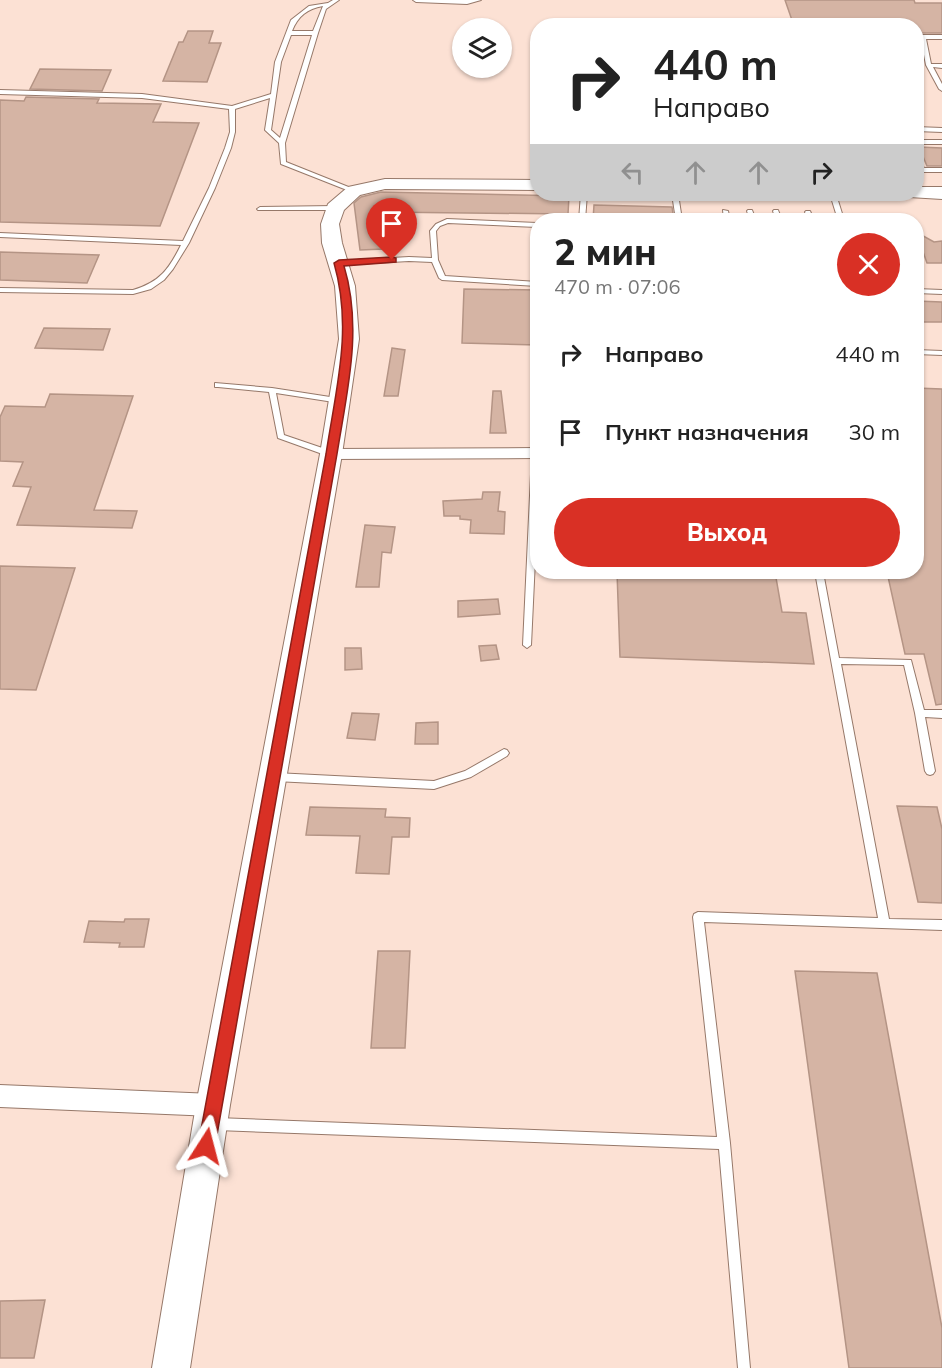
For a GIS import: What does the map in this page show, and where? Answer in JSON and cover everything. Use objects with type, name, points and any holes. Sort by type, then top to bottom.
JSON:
[{"type":"main road","points":[[171,1368],[211,1114],[332,454],[350,339],[345,286],[330,224],[344,200],[369,186],[396,183],[530,185]]},
{"type":"main road","points":[[924,193],[942,193]]},
{"type":"street","points":[[332,454],[530,453]]},
{"type":"street","points":[[0,1096],[211,1114]]},
{"type":"lane","points":[[282,142],[268,130],[278,62],[289,33],[294,20],[311,7],[336,0]]},
{"type":"lane","points":[[416,0],[468,2],[478,0]]},
{"type":"lane","points":[[327,4],[315,33],[282,142],[283,163],[344,200]]},
{"type":"lane","points":[[289,33],[315,33]]},
{"type":"lane","points":[[924,37],[942,37]]},
{"type":"lane","points":[[924,49],[929,65],[942,89]]},
{"type":"lane","points":[[929,65],[942,66]]},
{"type":"lane","points":[[0,92],[142,96],[232,108],[273,95]]},
{"type":"lane","points":[[0,290],[133,292],[148,288],[164,278],[186,243],[232,133],[232,108]]},
{"type":"lane","points":[[924,129],[942,130]]},
{"type":"lane","points":[[924,142],[942,142]]},
{"type":"lane","points":[[924,170],[942,170]]},
{"type":"lane","points":[[260,209],[344,200]]},
{"type":"lane","points":[[530,225],[447,221],[438,225],[433,231],[435,260],[441,278],[530,284]]},
{"type":"lane","points":[[0,235],[186,243]]},
{"type":"lane","points":[[339,263],[409,259],[435,260]]},
{"type":"lane","points":[[924,291],[942,292]]},
{"type":"lane","points":[[924,352],[942,353]]},
{"type":"lane","points":[[218,385],[272,390],[340,401]]},
{"type":"lane","points":[[272,390],[281,436],[332,454]]},
{"type":"lane","points":[[527,645],[530,579]]},
{"type":"lane","points":[[820,579],[884,922]]},
{"type":"lane","points":[[836,661],[908,662],[930,771]]},
{"type":"lane","points":[[920,713],[942,714]]},
{"type":"lane","points":[[273,777],[434,785],[468,774],[504,753]]},
{"type":"lane","points":[[744,1368],[724,1143],[698,917],[942,925]]},
{"type":"lane","points":[[211,1114],[724,1143]]},
{"type":"building","points":[[785,0],[914,0],[915,3],[942,3],[942,33],[924,33],[924,18],[791,18]]},
{"type":"building","points":[[188,31],[213,31],[209,43],[221,43],[207,82],[163,81],[179,42],[183,42]]},
{"type":"building","points":[[40,69],[111,70],[102,91],[30,89]]},
{"type":"building","points":[[26,97],[99,99],[97,103],[161,104],[153,122],[199,123],[160,226],[0,222],[0,100],[24,101]]},
{"type":"building","points":[[924,147],[942,148],[942,166],[927,166],[924,159]]},
{"type":"building","points":[[381,192],[530,195],[530,201],[569,201],[568,213],[381,212],[384,249],[360,250],[354,203],[361,197]]},
{"type":"building","points":[[594,205],[672,207],[673,213],[593,213]]},
{"type":"building","points":[[924,236],[934,242],[942,241],[942,263],[927,263],[924,255]]},
{"type":"building","points":[[0,252],[99,255],[87,283],[0,280]]},
{"type":"building","points":[[464,289],[530,290],[530,345],[462,343]]},
{"type":"building","points":[[924,301],[942,302],[942,322],[924,322]]},
{"type":"building","points":[[44,328],[110,329],[103,350],[35,348]]},
{"type":"building","points":[[392,348],[405,350],[398,396],[384,396]]},
{"type":"building","points":[[924,388],[942,389],[942,704],[936,705],[924,654],[905,654],[889,579],[924,579]]},
{"type":"building","points":[[493,391],[501,391],[506,433],[490,433]]},
{"type":"building","points":[[50,394],[133,396],[94,510],[137,511],[132,528],[17,525],[31,487],[13,486],[23,462],[0,461],[0,417],[5,406],[45,407]]},
{"type":"building","points":[[483,492],[500,492],[498,511],[505,512],[504,534],[470,533],[471,520],[460,519],[460,516],[444,516],[443,501],[482,499]]},
{"type":"building","points":[[365,525],[395,527],[391,553],[382,552],[379,587],[356,587]]},
{"type":"building","points":[[0,566],[75,568],[36,690],[0,689]]},
{"type":"building","points":[[617,579],[776,579],[782,612],[806,613],[814,664],[620,657]]},
{"type":"building","points":[[498,599],[500,614],[458,617],[458,601]]},
{"type":"building","points":[[496,645],[499,659],[481,661],[479,646]]},
{"type":"building","points":[[345,648],[361,648],[362,669],[345,670]]},
{"type":"building","points":[[352,713],[379,714],[375,740],[347,738]]},
{"type":"building","points":[[438,722],[438,744],[415,744],[416,723]]},
{"type":"building","points":[[897,806],[937,807],[942,829],[942,903],[918,902]]},
{"type":"building","points":[[310,807],[386,809],[385,817],[410,818],[409,837],[392,837],[389,874],[356,873],[360,836],[306,835]]},
{"type":"building","points":[[125,919],[149,919],[144,947],[119,947],[120,943],[84,942],[89,921],[124,922]]},
{"type":"building","points":[[378,951],[410,951],[405,1048],[371,1048]]},
{"type":"building","points":[[795,971],[877,973],[942,1328],[942,1368],[849,1368]]},
{"type":"building","points":[[45,1300],[34,1358],[0,1358],[0,1301]]},
{"type":"route","points":[[206,1146],[332,454],[350,339],[345,286],[339,263],[392,260]]}]
